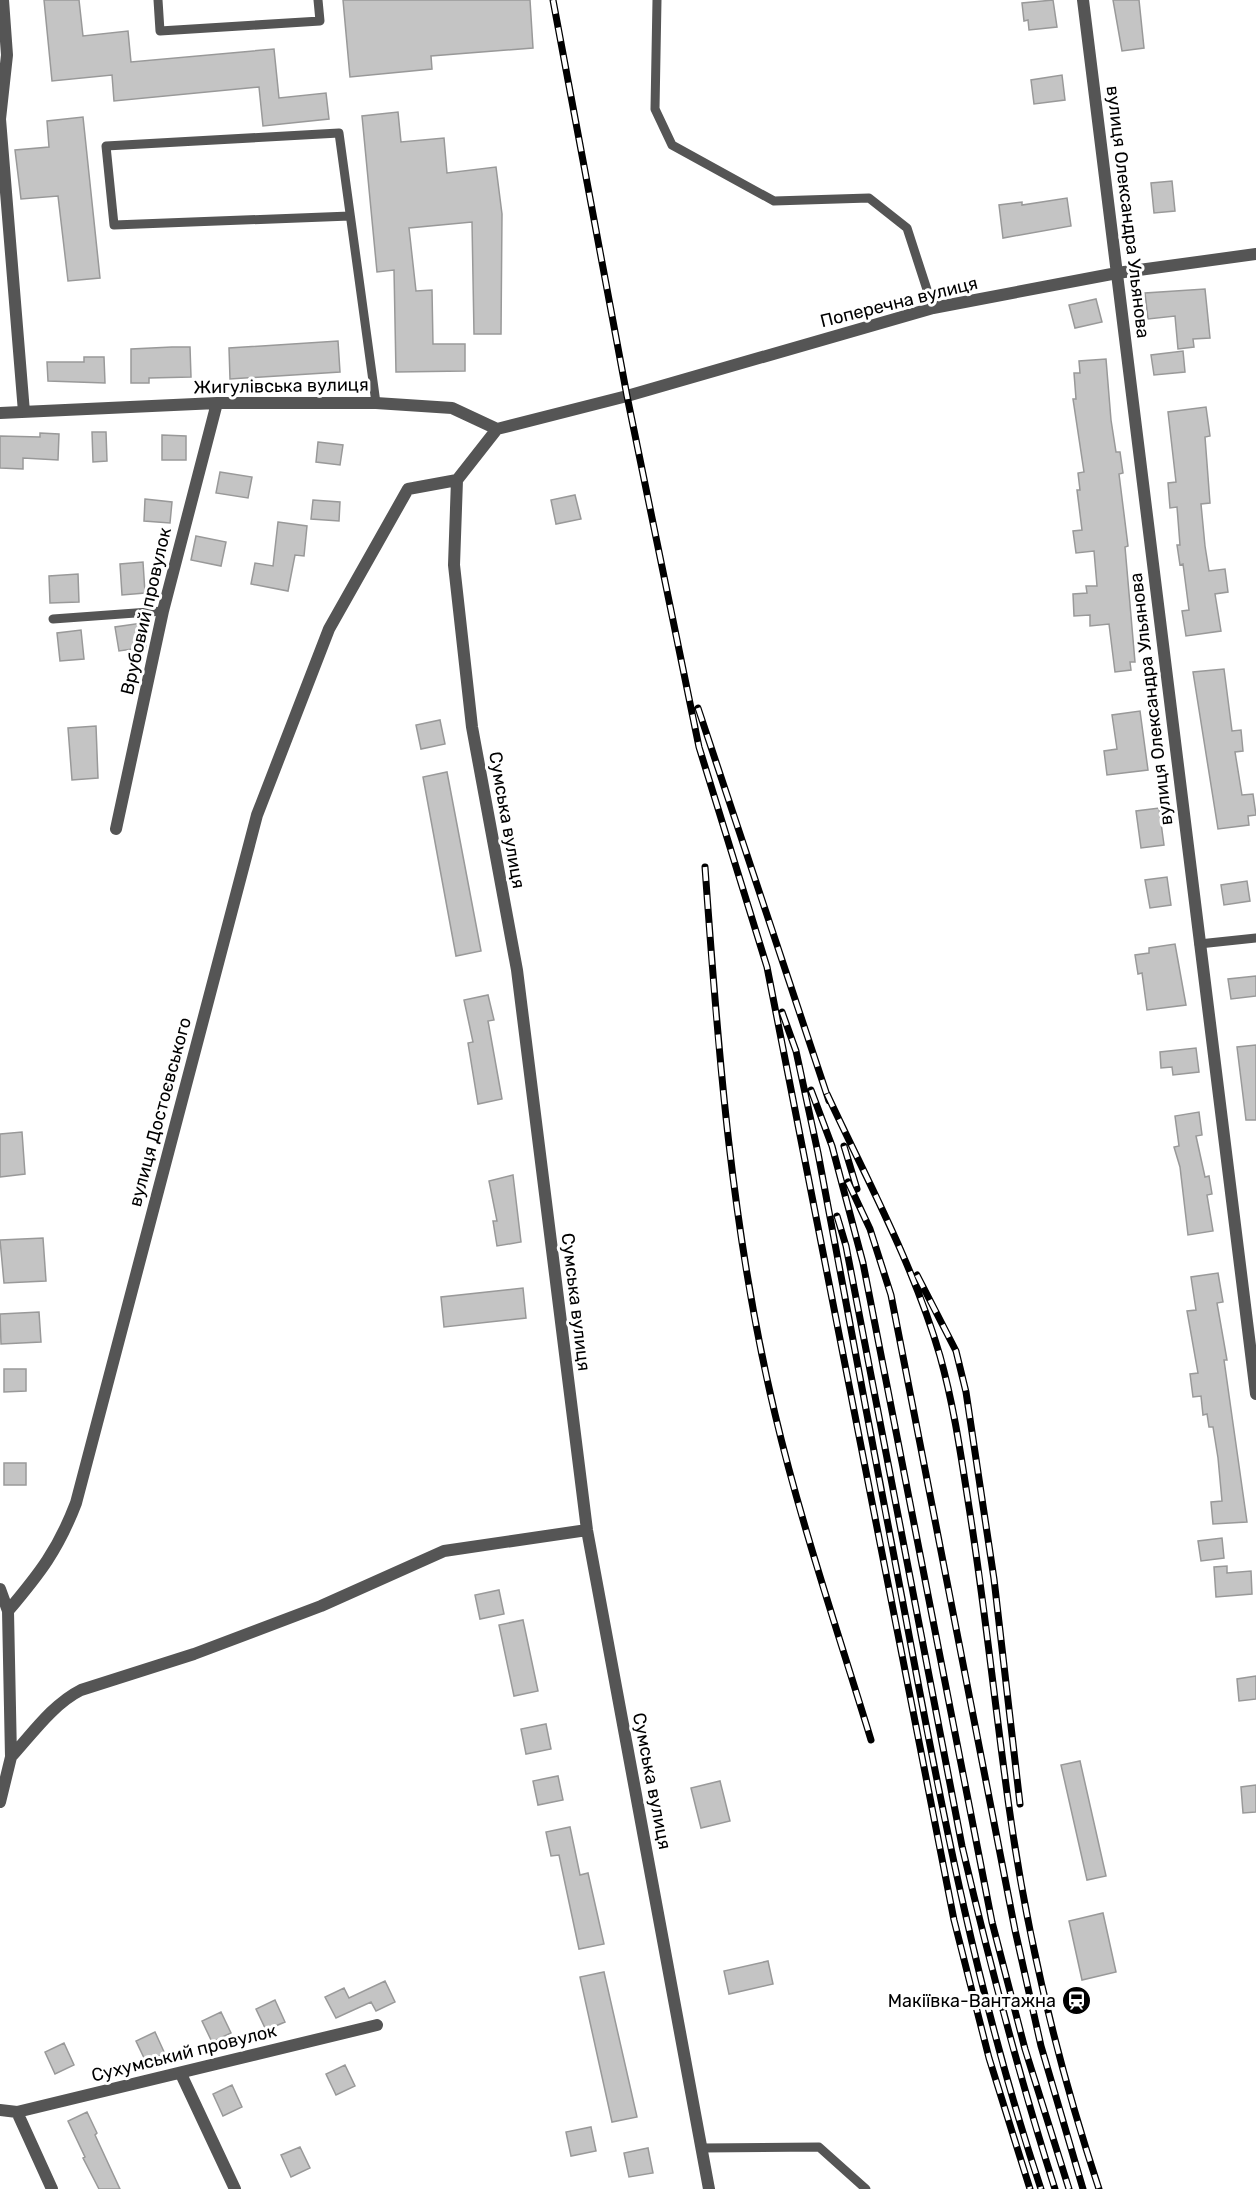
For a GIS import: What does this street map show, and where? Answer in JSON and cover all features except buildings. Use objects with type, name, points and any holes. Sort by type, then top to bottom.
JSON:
[{"type":"street","points":[[3,0],[7,55],[0,119],[24,412]]},
{"type":"street","name":"вулиця Олександра Ульянова","points":[[1083,0],[1256,1394]]},
{"type":"street","name":"Поперечна вулиця","points":[[497,429],[557,415],[933,308],[1117,273],[1256,254]]},
{"type":"street","name":"Жигулівська вулиця","points":[[0,413],[217,403],[376,403],[452,408],[497,429]]},
{"type":"street","name":"Врубовий провулок","points":[[116,829],[163,611],[217,403]]},
{"type":"street","points":[[457,480],[497,429]]},
{"type":"street","name":"Сумська вулиця","points":[[457,480],[454,565],[472,727],[517,970],[587,1530],[709,2189]]},
{"type":"street","name":"вулиця Достоєвського","points":[[8,1611],[47,1564],[63,1537],[76,1503],[256,815],[325,640],[408,489],[457,480]]},
{"type":"street","points":[[11,1757],[68,1696],[81,1690],[194,1654],[289,1618],[444,1551],[587,1530]]},
{"type":"street","points":[[0,1588],[8,1611],[11,1757],[0,1803]]},
{"type":"street","name":"Сухумський провулок","points":[[0,2110],[17,2112],[377,2025]]},
{"type":"street","points":[[181,2074],[234,2189]]},
{"type":"street","points":[[17,2112],[52,2189]]},
{"type":"lane","points":[[158,0],[160,31],[320,21],[318,0]]},
{"type":"lane","points":[[657,0],[655,109],[672,145],[774,201],[869,198],[908,228],[933,308]]},
{"type":"lane","points":[[350,216],[114,225],[106,146],[339,133],[376,403]]},
{"type":"lane","points":[[53,619],[163,611]]},
{"type":"lane","points":[[1199,944],[1256,938]]},
{"type":"lane","points":[[702,2148],[819,2147],[866,2189]]},
{"type":"railway","points":[[553,0],[627,396],[699,747],[767,967],[954,1920],[989,2058],[1030,2189]]},
{"type":"railway","points":[[698,708],[829,1101]]},
{"type":"railway","points":[[705,867],[715,1005],[729,1142],[737,1210],[760,1346],[796,1496],[871,1740]]},
{"type":"railway","points":[[782,1012],[796,1051],[818,1153],[948,1835],[999,2049],[1041,2189]]},
{"type":"railway","points":[[811,1090],[832,1146],[863,1263],[992,1922],[1025,2049],[1069,2189]]},
{"type":"railway","points":[[827,1094],[917,1289],[945,1375],[957,1431],[975,1544],[1009,1807],[1025,1904],[1057,2048],[1099,2189]]},
{"type":"railway","points":[[844,1146],[857,1189]]},
{"type":"railway","points":[[848,1182],[870,1229],[891,1295],[1015,1930],[1041,2046],[1083,2189]]},
{"type":"railway","points":[[837,1216],[846,1246],[962,1846],[1005,2018],[1055,2189]]},
{"type":"railway","points":[[917,1275],[956,1351],[966,1392],[994,1579],[1020,1804]]},
{"type":"place","name":"Макіївка-Вантажна","points":[[1077,2001]]}]
